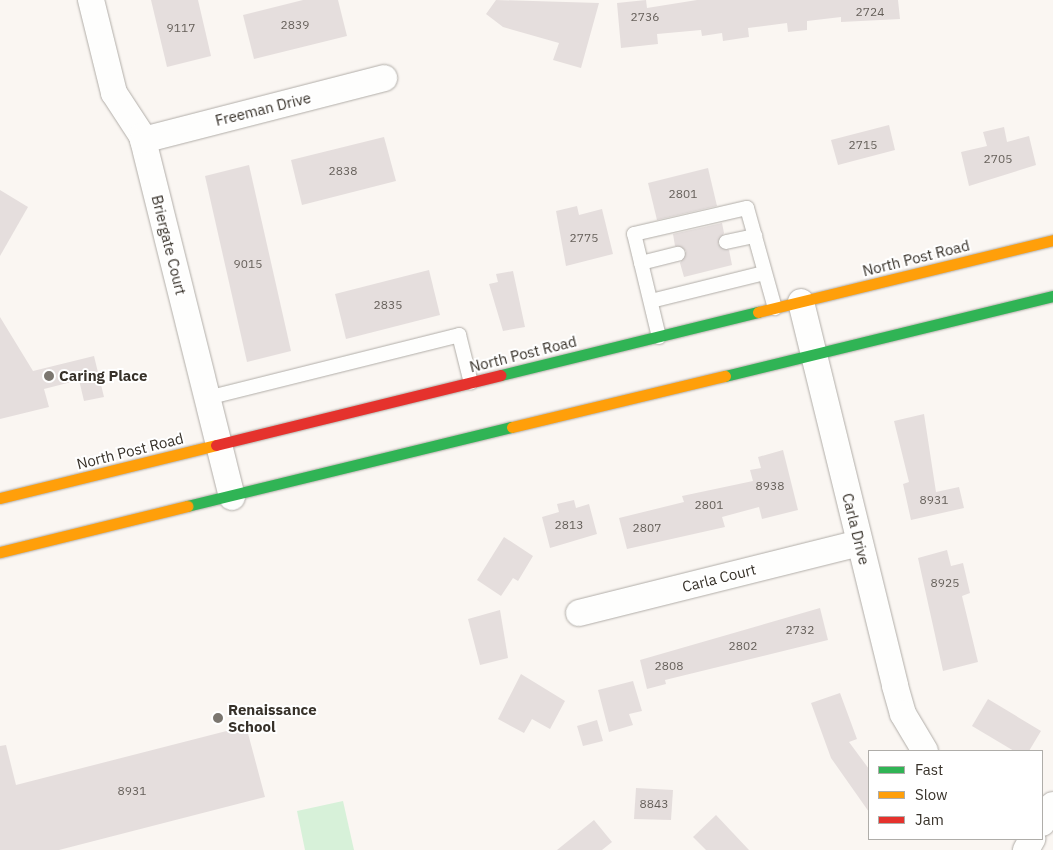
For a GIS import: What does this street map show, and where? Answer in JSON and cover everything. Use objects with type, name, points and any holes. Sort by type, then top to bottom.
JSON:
[{"type":"main road","name":"North Post Road","points":[[0,498],[1053,240]]},
{"type":"main road","points":[[0,552],[1053,296]]},
{"type":"street","name":"Briergate Court","points":[[91,0],[114,94],[143,140],[232,497]]},
{"type":"street","name":"Freeman Drive","points":[[143,140],[384,78]]},
{"type":"street","name":"Carla Drive","points":[[801,302],[859,543],[903,714],[924,750]]},
{"type":"street","name":"Carla Court","points":[[579,613],[859,543]]},
{"type":"street","points":[[1043,821],[1053,805]]},
{"type":"lane","points":[[659,336],[634,234],[747,208],[775,308]]},
{"type":"lane","points":[[726,242],[754,236]]},
{"type":"lane","points":[[641,263],[678,254]]},
{"type":"lane","points":[[651,301],[764,273]]},
{"type":"lane","points":[[207,398],[459,335],[471,383]]},
{"type":"green space","points":[[343,801],[354,850],[305,850],[297,811]]},
{"type":"building","points":[[151,0],[198,0],[211,56],[167,67]]},
{"type":"building","points":[[303,0],[338,0],[347,36],[254,59],[243,15]]},
{"type":"building","points":[[496,0],[599,3],[581,68],[553,60],[559,43],[503,27],[486,14]]},
{"type":"building","points":[[646,0],[647,8],[697,0],[898,0],[900,19],[841,22],[841,17],[807,21],[807,30],[788,32],[787,23],[748,28],[749,37],[723,41],[722,33],[702,36],[701,30],[657,34],[658,44],[621,48],[617,3]]},
{"type":"building","points":[[889,125],[895,150],[838,165],[831,140]]},
{"type":"building","points":[[1004,127],[1007,142],[1029,136],[1036,165],[969,186],[961,152],[987,146],[983,132]]},
{"type":"building","points":[[384,137],[396,181],[302,205],[291,160]]},
{"type":"building","points":[[249,165],[291,351],[247,362],[205,176]]},
{"type":"building","points":[[708,168],[717,206],[657,220],[648,183]]},
{"type":"building","points":[[0,190],[28,207],[0,256]]},
{"type":"building","points":[[577,206],[579,215],[602,209],[613,254],[566,266],[556,211]]},
{"type":"building","points":[[722,223],[724,233],[718,244],[729,250],[732,265],[684,277],[680,263],[686,251],[675,246],[673,234]]},
{"type":"building","points":[[429,270],[440,315],[346,339],[335,294]]},
{"type":"building","points":[[513,271],[525,327],[503,331],[489,284],[498,282],[496,274]]},
{"type":"building","name":"Caring Place","points":[[0,317],[33,371],[94,356],[104,397],[84,401],[79,380],[44,389],[49,407],[0,419]]},
{"type":"building","points":[[924,414],[936,492],[959,487],[964,508],[911,520],[903,484],[909,482],[894,421]]},
{"type":"building","points":[[783,450],[798,510],[762,519],[759,507],[722,517],[725,527],[627,549],[619,518],[684,502],[682,496],[753,481],[750,470],[761,468],[758,457]]},
{"type":"building","points":[[574,500],[576,508],[589,504],[597,534],[550,548],[542,517],[559,512],[557,504]]},
{"type":"building","points":[[504,537],[533,556],[518,581],[513,578],[501,596],[477,580]]},
{"type":"building","points":[[947,550],[951,566],[963,563],[970,593],[962,596],[978,662],[943,671],[918,558]]},
{"type":"building","points":[[820,608],[828,640],[665,680],[666,684],[647,689],[640,660]]},
{"type":"building","points":[[500,610],[508,658],[480,665],[468,619]]},
{"type":"building","points":[[521,674],[565,701],[550,729],[532,719],[524,733],[498,719]]},
{"type":"building","points":[[633,681],[642,711],[629,714],[633,725],[609,732],[598,690]]},
{"type":"building","points":[[840,693],[857,739],[849,742],[868,768],[868,811],[831,758],[811,703]]},
{"type":"building","points":[[988,699],[1041,731],[1030,750],[1012,750],[972,726]]},
{"type":"building","points":[[597,720],[603,741],[583,746],[577,726]]},
{"type":"building","points":[[246,726],[265,797],[59,850],[0,850],[0,746],[6,745],[16,785]]},
{"type":"building","points":[[636,788],[673,790],[671,820],[634,819]]},
{"type":"building","points":[[716,815],[749,850],[706,850],[693,837]]},
{"type":"building","points":[[594,820],[612,842],[602,850],[557,850]]},
{"type":"traffic: fast","points":[[725,376],[1053,296]]},
{"type":"traffic: fast","points":[[501,375],[758,312]]},
{"type":"traffic: fast","points":[[187,506],[512,427]]},
{"type":"traffic: slow","points":[[758,312],[1053,240]]},
{"type":"traffic: slow","points":[[512,427],[725,376]]},
{"type":"traffic: slow","points":[[0,498],[216,445]]},
{"type":"traffic: slow","points":[[0,552],[187,506]]},
{"type":"traffic: jam","points":[[216,445],[501,375]]},
{"type":"place","name":"Caring Place","points":[[49,376]]},
{"type":"place","name":"Renaissance School","points":[[218,718]]}]
